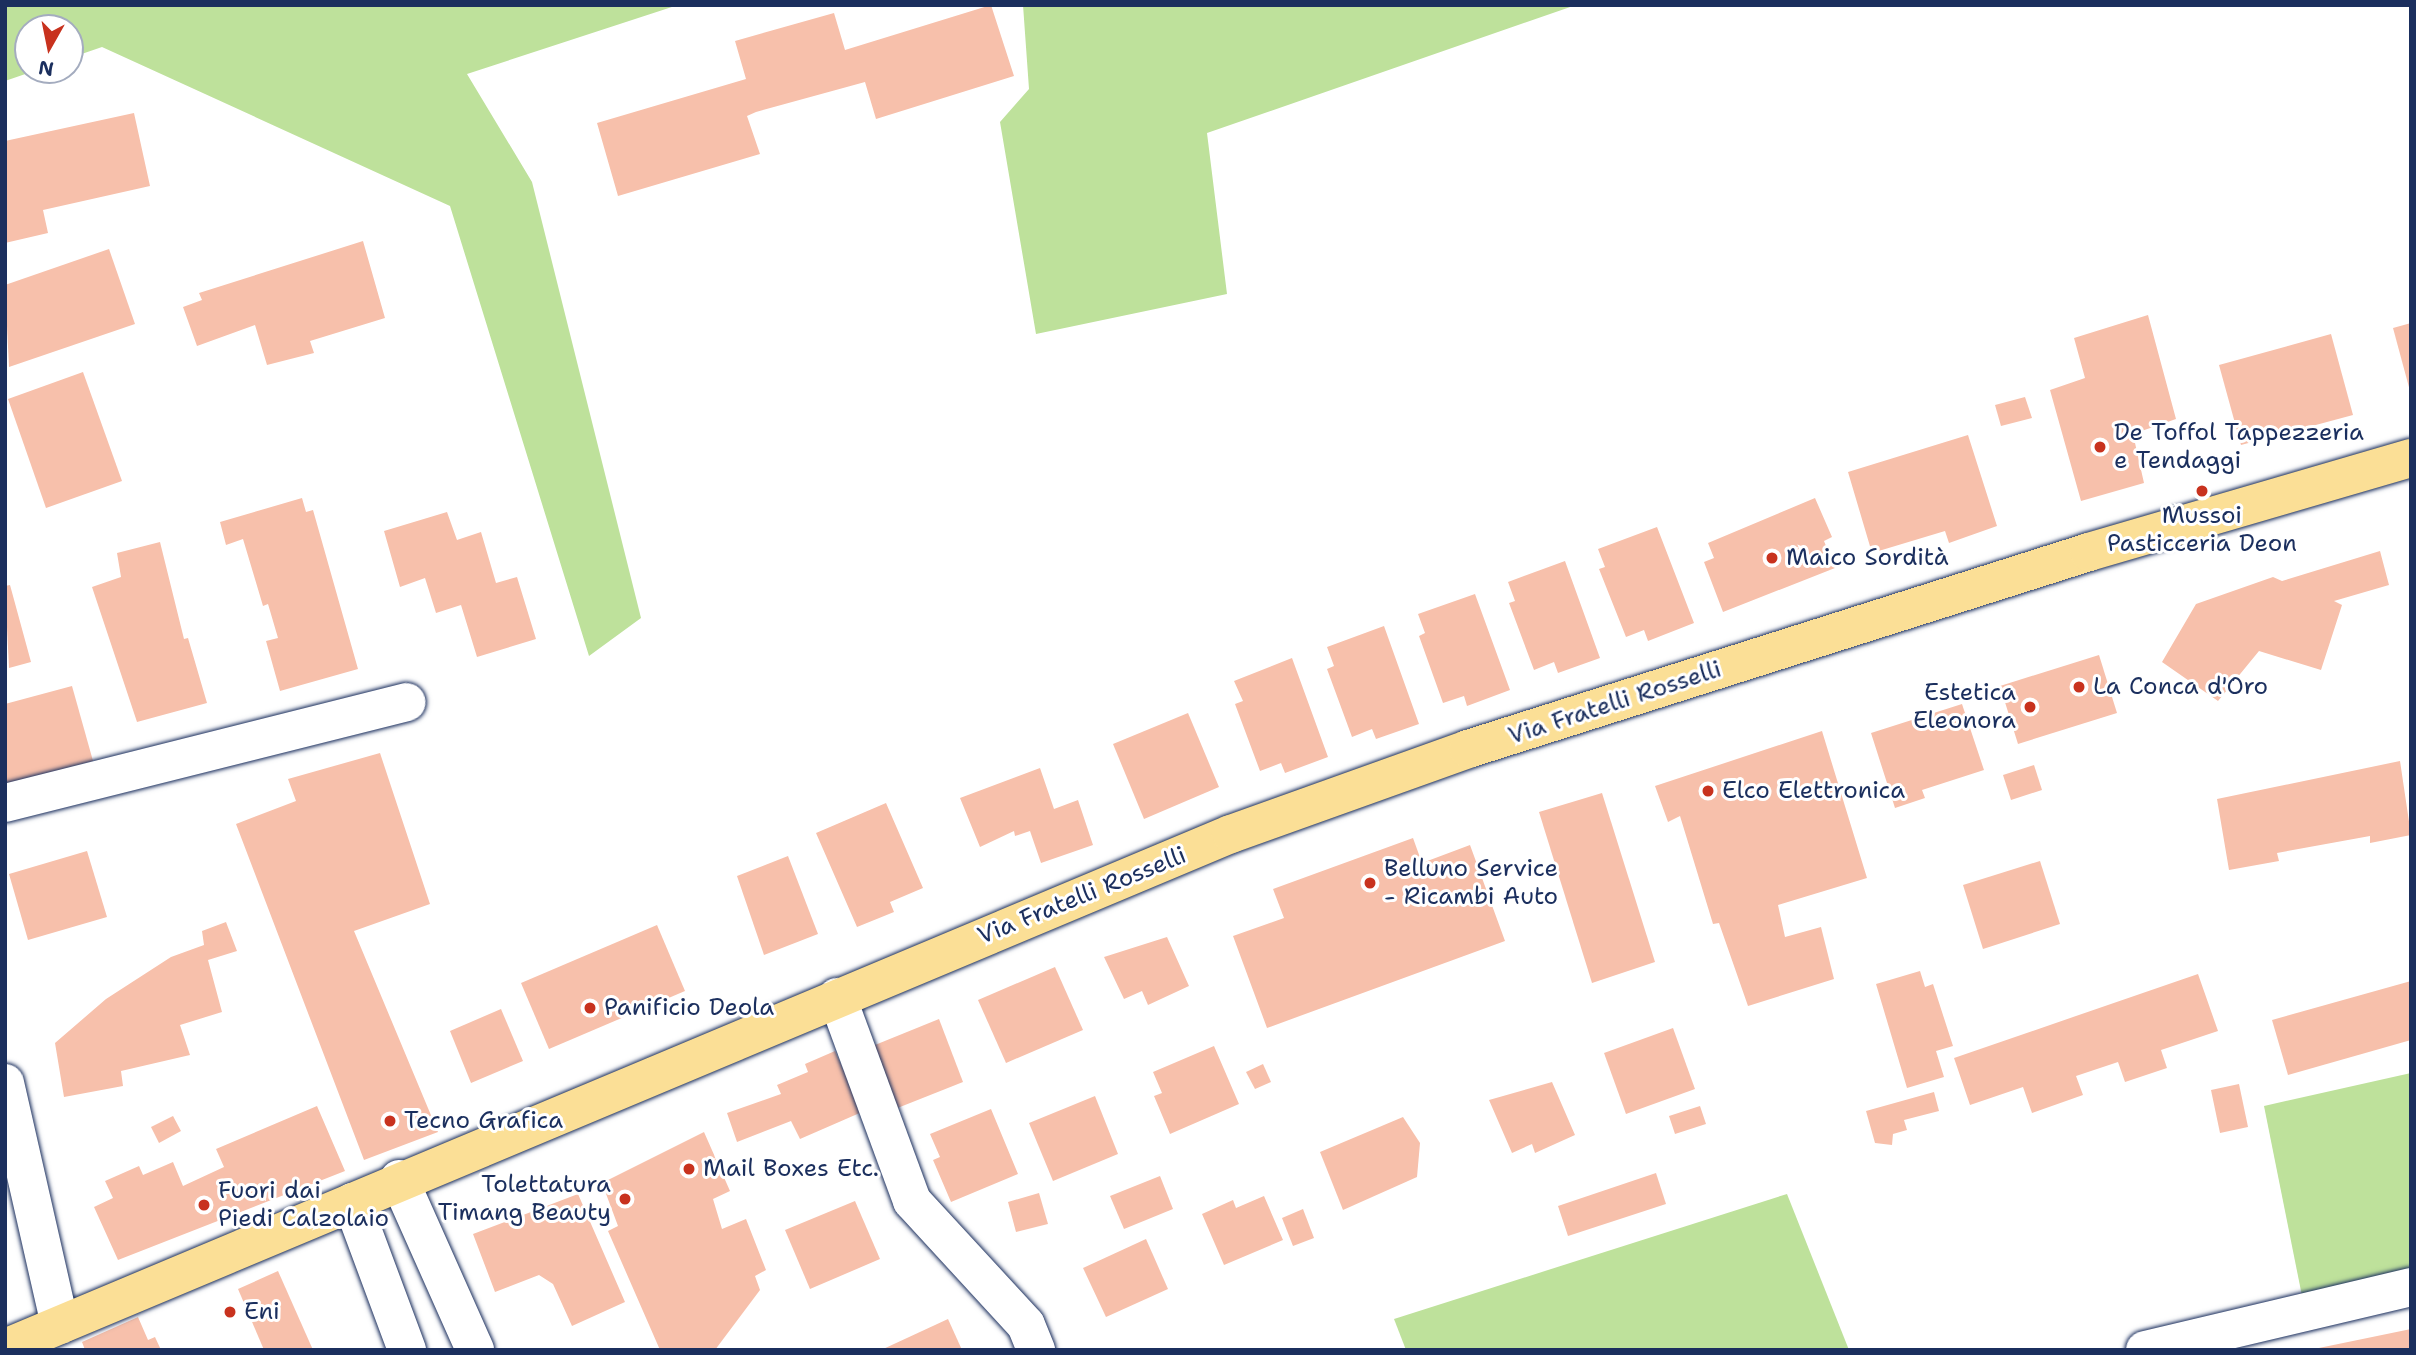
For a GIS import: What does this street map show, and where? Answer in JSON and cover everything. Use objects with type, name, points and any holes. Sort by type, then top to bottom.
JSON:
[{"type":"main road","name":"Via Fratelli Rosselli","points":[[5,1349],[352,1202],[399,1179],[1231,834],[1468,749],[2089,552],[2411,458]]},
{"type":"street","points":[[5,803],[407,702]]},
{"type":"street","points":[[837,997],[912,1201],[1026,1325],[1036,1350]]},
{"type":"street","points":[[5,1083],[60,1325]]},
{"type":"street","points":[[399,1179],[475,1350]]},
{"type":"street","points":[[352,1202],[407,1350]]},
{"type":"street","points":[[2145,1350],[2411,1287]]},
{"type":"green space","points":[[5,5],[678,5],[467,74],[532,182],[641,618],[589,656],[450,206],[102,47],[84,53],[84,14],[14,14],[14,78],[5,81]]},
{"type":"green space","points":[[1023,5],[1576,5],[1207,133],[1227,294],[1036,334],[1000,122],[1029,89]]},
{"type":"green space","points":[[2411,1073],[2411,1284],[2304,1306],[2264,1106]]},
{"type":"green space","points":[[1787,1194],[1849,1350],[1406,1350],[1394,1319]]},
{"type":"building","points":[[991,5],[1014,76],[876,119],[865,82],[756,112],[747,116],[760,154],[618,196],[597,123],[746,79],[735,41],[834,13],[845,50]]},
{"type":"building","points":[[134,113],[150,186],[43,210],[48,233],[5,243],[5,141]]},
{"type":"building","points":[[363,241],[385,318],[310,341],[314,353],[267,365],[255,325],[197,346],[183,307],[202,300],[199,293]]},
{"type":"building","points":[[109,249],[135,324],[9,367],[5,285]]},
{"type":"building","points":[[2148,315],[2176,419],[2133,434],[2144,483],[2081,501],[2050,390],[2085,378],[2074,338]]},
{"type":"building","points":[[2411,323],[2411,391],[2410,391],[2393,328]]},
{"type":"building","points":[[2331,334],[2353,415],[2241,445],[2219,365]]},
{"type":"building","points":[[83,372],[122,481],[46,508],[8,399]]},
{"type":"building","points":[[2025,397],[2032,418],[2001,426],[1995,405]]},
{"type":"building","points":[[1968,435],[1997,526],[1949,543],[1945,531],[1872,553],[1848,472]]},
{"type":"building","points":[[302,498],[306,512],[313,510],[358,669],[280,691],[266,641],[278,638],[268,604],[263,606],[243,539],[226,545],[220,522]]},
{"type":"building","points":[[1815,498],[1832,537],[1824,541],[1835,568],[1723,612],[1704,562],[1714,558],[1708,543]]},
{"type":"building","points":[[447,512],[457,540],[481,532],[496,583],[517,577],[536,639],[477,657],[461,605],[436,613],[425,578],[400,587],[384,531]]},
{"type":"building","points":[[1657,527],[1694,623],[1648,641],[1644,630],[1626,637],[1599,569],[1605,567],[1598,549]]},
{"type":"building","points":[[160,542],[184,639],[188,638],[207,703],[137,722],[92,587],[121,577],[117,553]]},
{"type":"building","points":[[2380,551],[2389,585],[2334,601],[2342,605],[2321,670],[2259,651],[2218,701],[2162,662],[2196,604],[2273,577],[2282,581]]},
{"type":"building","points":[[1565,561],[1600,658],[1558,673],[1554,662],[1534,670],[1509,603],[1515,601],[1508,582]]},
{"type":"building","points":[[10,585],[31,662],[9,668],[5,586]]},
{"type":"building","points":[[1475,594],[1510,690],[1467,706],[1464,696],[1443,703],[1419,636],[1425,633],[1418,614]]},
{"type":"building","points":[[1384,626],[1419,724],[1376,739],[1372,729],[1352,737],[1327,669],[1334,666],[1327,647]]},
{"type":"building","points":[[2099,655],[2117,713],[2018,744],[2000,686]]},
{"type":"building","points":[[1292,658],[1328,757],[1285,773],[1281,763],[1260,771],[1235,704],[1243,701],[1234,681]]},
{"type":"building","points":[[72,686],[93,761],[5,785],[5,704]]},
{"type":"building","points":[[1962,704],[1984,770],[1922,790],[1925,798],[1895,808],[1871,733]]},
{"type":"building","points":[[1188,713],[1219,787],[1144,819],[1113,744]]},
{"type":"building","points":[[1822,731],[1867,878],[1778,905],[1785,937],[1821,927],[1834,979],[1748,1006],[1719,923],[1713,924],[1680,816],[1668,822],[1655,786]]},
{"type":"building","points":[[380,753],[430,904],[354,931],[438,1132],[364,1160],[236,824],[296,801],[288,779]]},
{"type":"building","points":[[2400,761],[2411,835],[2370,843],[2370,836],[2277,853],[2279,861],[2229,870],[2217,799]]},
{"type":"building","points":[[2034,765],[2042,790],[2011,800],[2003,775]]},
{"type":"building","points":[[1040,768],[1054,809],[1078,800],[1093,845],[1041,863],[1030,831],[1015,836],[1014,831],[980,847],[960,798]]},
{"type":"building","points":[[1602,793],[1655,962],[1592,983],[1539,812]]},
{"type":"building","points":[[886,803],[923,888],[890,902],[894,912],[857,927],[816,833]]},
{"type":"building","points":[[1413,838],[1422,863],[1470,845],[1505,941],[1267,1028],[1233,936],[1284,918],[1273,889]]},
{"type":"building","points":[[87,851],[107,917],[28,940],[9,874]]},
{"type":"building","points":[[788,856],[818,934],[764,955],[737,876]]},
{"type":"building","points":[[2040,861],[2060,924],[1983,949],[1963,885]]},
{"type":"building","points":[[226,922],[237,951],[208,960],[222,1012],[180,1025],[190,1055],[121,1071],[123,1086],[64,1097],[55,1043],[106,999],[171,957],[204,945],[202,931]]},
{"type":"building","points":[[657,925],[685,991],[549,1049],[521,983]]},
{"type":"building","points":[[1167,937],[1189,986],[1148,1005],[1142,991],[1124,999],[1104,957]]},
{"type":"building","points":[[1055,967],[1083,1030],[1006,1063],[978,1000]]},
{"type":"building","points":[[1920,971],[1925,987],[1933,984],[1953,1046],[1936,1051],[1944,1077],[1907,1088],[1876,984]]},
{"type":"building","points":[[2198,974],[2218,1031],[2161,1050],[2167,1068],[2125,1082],[2118,1062],[2076,1076],[2083,1095],[2032,1113],[2023,1087],[1970,1105],[1954,1058]]},
{"type":"building","points":[[2411,981],[2411,1040],[2288,1075],[2272,1020]]},
{"type":"building","points":[[501,1009],[523,1061],[471,1083],[450,1031]]},
{"type":"building","points":[[939,1019],[963,1082],[895,1109],[870,1047]]},
{"type":"building","points":[[1673,1028],[1695,1089],[1626,1114],[1604,1053]]},
{"type":"building","points":[[1214,1046],[1239,1104],[1170,1134],[1154,1096],[1162,1093],[1153,1072]]},
{"type":"building","points":[[835,1051],[862,1112],[800,1139],[791,1121],[737,1142],[727,1113],[781,1094],[777,1085],[808,1072],[805,1064]]},
{"type":"building","points":[[1263,1064],[1271,1082],[1255,1089],[1246,1072]]},
{"type":"building","points":[[1552,1082],[1575,1135],[1535,1153],[1532,1144],[1512,1153],[1489,1100]]},
{"type":"building","points":[[2239,1084],[2248,1127],[2220,1133],[2211,1090]]},
{"type":"building","points":[[1934,1092],[1939,1111],[1904,1120],[1907,1130],[1893,1134],[1892,1145],[1875,1143],[1866,1111]]},
{"type":"building","points":[[1095,1096],[1118,1154],[1053,1181],[1029,1123]]},
{"type":"building","points":[[317,1106],[345,1171],[118,1260],[94,1207],[113,1198],[105,1181],[139,1166],[143,1175],[173,1162],[183,1186],[224,1167],[216,1149]]},
{"type":"building","points":[[1700,1106],[1706,1124],[1675,1134],[1669,1116]]},
{"type":"building","points":[[991,1109],[1018,1174],[951,1202],[933,1160],[940,1157],[930,1134]]},
{"type":"building","points":[[173,1116],[181,1131],[159,1143],[151,1127]]},
{"type":"building","points":[[1403,1117],[1420,1143],[1417,1177],[1343,1210],[1320,1152]]},
{"type":"building","points":[[704,1132],[730,1191],[713,1199],[722,1229],[746,1219],[766,1270],[755,1276],[760,1290],[715,1350],[660,1350],[608,1231],[618,1226],[602,1183]]},
{"type":"building","points":[[1656,1173],[1666,1204],[1568,1236],[1558,1206]]},
{"type":"building","points":[[1160,1176],[1173,1209],[1124,1229],[1110,1196]]},
{"type":"building","points":[[1039,1193],[1048,1224],[1016,1232],[1008,1202]]},
{"type":"building","points":[[578,1194],[625,1302],[572,1326],[553,1284],[539,1275],[495,1292],[473,1234]]},
{"type":"building","points":[[1264,1196],[1283,1240],[1224,1265],[1202,1214],[1233,1200],[1236,1208]]},
{"type":"building","points":[[855,1201],[880,1259],[810,1289],[785,1230]]},
{"type":"building","points":[[1303,1209],[1314,1238],[1293,1246],[1282,1218]]},
{"type":"building","points":[[1146,1239],[1168,1289],[1106,1317],[1083,1268]]},
{"type":"building","points":[[278,1271],[313,1350],[264,1350],[238,1289]]},
{"type":"building","points":[[138,1317],[148,1340],[155,1337],[161,1350],[85,1350],[82,1342]]},
{"type":"building","points":[[948,1319],[962,1350],[881,1350]]},
{"type":"building","points":[[2411,1329],[2411,1350],[2314,1350],[2314,1349]]},
{"type":"place","name":"De Toffol Tappezzeria e Tendaggi","points":[[2100,447]]},
{"type":"place","name":"Mussoi Pasticceria Deon","points":[[2202,491]]},
{"type":"place","name":"Maico Sordità","points":[[1772,558]]},
{"type":"place","name":"La Conca d'Oro","points":[[2079,687]]},
{"type":"place","name":"Estetica Eleonora","points":[[2030,707]]},
{"type":"place","name":"Elco Elettronica","points":[[1708,791]]},
{"type":"place","name":"Belluno Service - Ricambi Auto","points":[[1370,883]]},
{"type":"place","name":"Panificio Deola","points":[[590,1008]]},
{"type":"place","name":"Tecno Grafica","points":[[390,1121]]},
{"type":"place","name":"Mail Boxes Etc.","points":[[689,1169]]},
{"type":"place","name":"Tolettatura Timang Beauty","points":[[625,1199]]},
{"type":"place","name":"Fuori dai Piedi Calzolaio","points":[[204,1205]]},
{"type":"place","name":"Eni","points":[[230,1312]]}]
